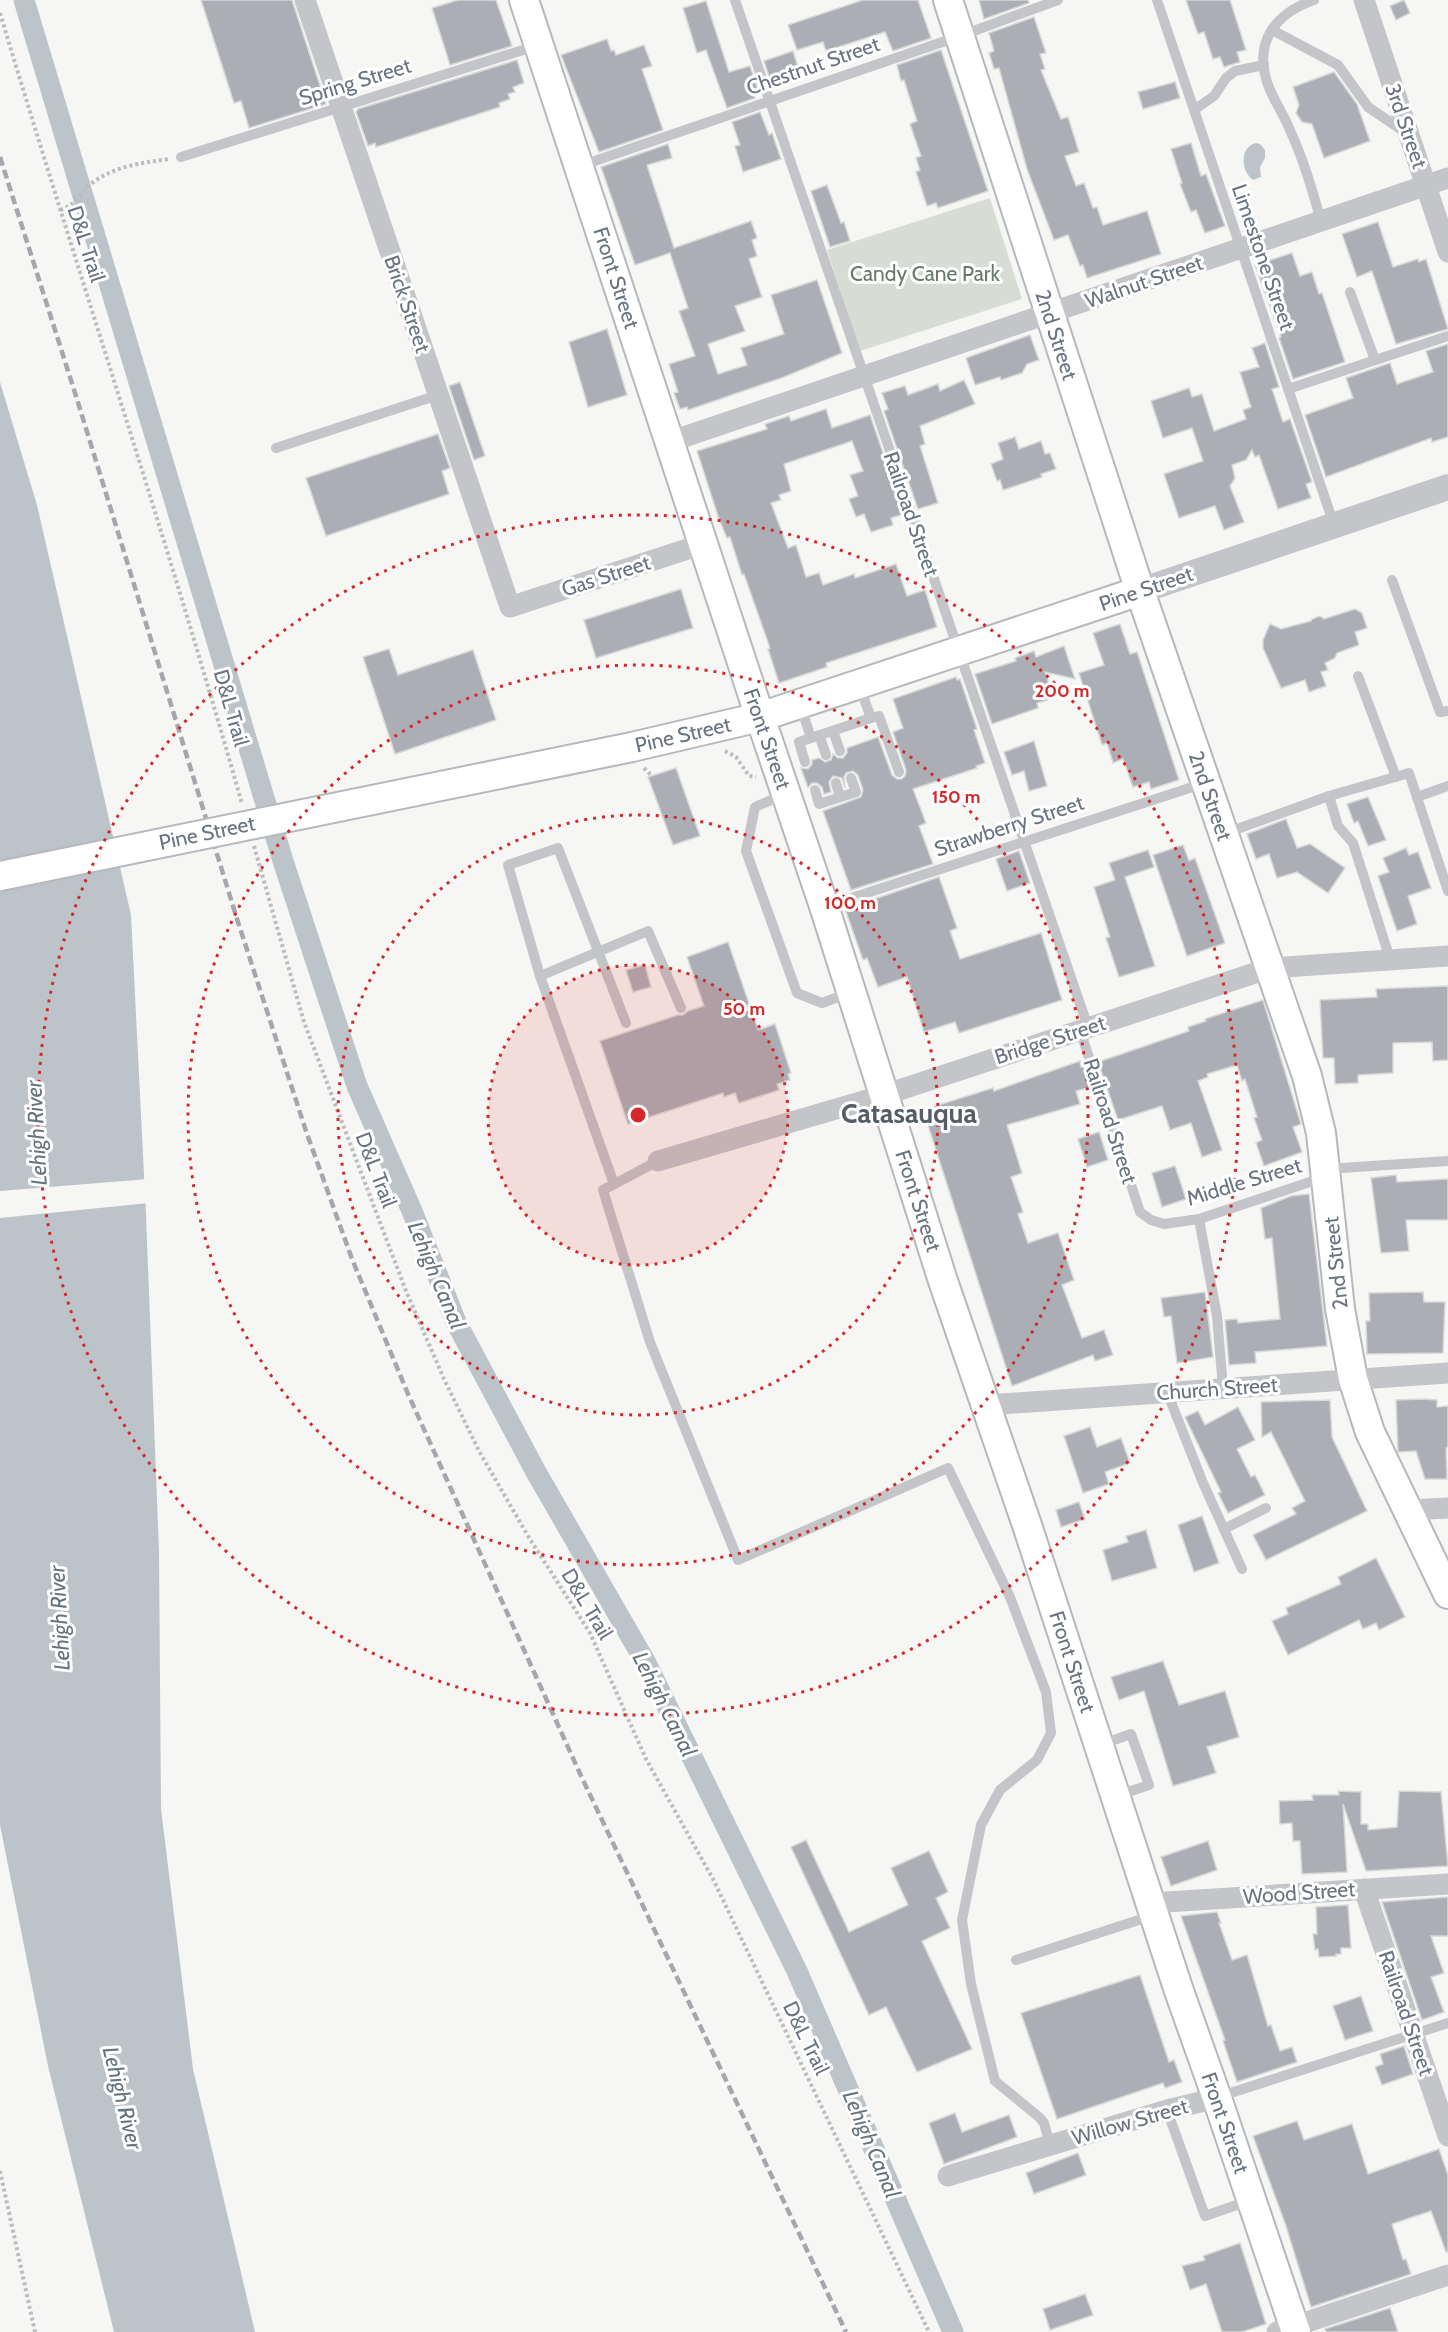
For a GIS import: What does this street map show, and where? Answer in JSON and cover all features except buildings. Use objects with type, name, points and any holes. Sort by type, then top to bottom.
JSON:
[{"type":"main road","name":"Front Street","points":[[524,0],[760,717],[802,805],[824,906],[943,1281],[1251,2200],[1289,2330]]},
{"type":"main road","name":"2nd Street","points":[[948,0],[1140,591],[1307,1077],[1321,1133],[1340,1309],[1353,1378],[1370,1432],[1448,1594]]},
{"type":"main road","name":"Pine Street","points":[[0,876],[632,747],[760,717],[1140,591]]},
{"type":"street","name":"Brick Street","points":[[305,0],[510,607]]},
{"type":"street","name":"3rd Street","points":[[1364,0],[1448,252]]},
{"type":"street","name":"Walnut Street","points":[[669,442],[1448,178]]},
{"type":"street","name":"Pine Street","points":[[1140,591],[1448,487]]},
{"type":"street","name":"Gas Street","points":[[510,607],[703,544]]},
{"type":"street","name":"Bridge Street","points":[[658,1161],[884,1095],[1270,968],[1448,956]]},
{"type":"street","name":"Church Street","points":[[986,1405],[1448,1373]]},
{"type":"street","points":[[1408,1510],[1448,1508]]},
{"type":"street","name":"Wood Street","points":[[1153,1909],[1364,1889],[1448,1884]]},
{"type":"street","name":"Railroad Street","points":[[1364,1889],[1448,2136]]},
{"type":"street","name":"Willow Street","points":[[948,2176],[1167,2110],[1217,2098]]},
{"type":"street","points":[[1289,2330],[1448,2275]]},
{"type":"lane","name":"Railroad Street","points":[[735,0],[863,377],[1025,841],[1140,1212]]},
{"type":"lane","name":"Chestnut Street","points":[[579,166],[770,102],[1058,0]]},
{"type":"lane","name":"Limestone Street","points":[[1157,0],[1334,525]]},
{"type":"lane","points":[[1314,0],[1283,16],[1266,39],[1262,58],[1267,83],[1290,129],[1321,220]]},
{"type":"lane","points":[[1272,30],[1338,65],[1368,107],[1410,136]]},
{"type":"lane","name":"Spring Street","points":[[181,157],[540,45]]},
{"type":"lane","points":[[1194,110],[1214,96],[1226,78],[1235,71],[1264,65]]},
{"type":"lane","points":[[1350,292],[1375,360]]},
{"type":"lane","points":[[1288,389],[1448,336]]},
{"type":"lane","points":[[276,448],[438,395]]},
{"type":"lane","points":[[1392,580],[1427,682],[1440,712],[1448,711]]},
{"type":"lane","points":[[1358,676],[1396,777]]},
{"type":"lane","points":[[859,684],[871,718]]},
{"type":"lane","points":[[800,704],[826,755]]},
{"type":"lane","points":[[805,762],[799,742],[879,716],[899,772]]},
{"type":"lane","points":[[833,731],[840,750]]},
{"type":"lane","points":[[1223,834],[1329,796],[1409,773],[1448,891]]},
{"type":"lane","points":[[851,778],[856,792],[840,797],[802,805],[755,807],[746,851],[797,993],[822,1003],[851,992]]},
{"type":"lane","points":[[836,783],[840,797]]},
{"type":"lane","name":"Strawberry Street","points":[[824,906],[1206,783]]},
{"type":"lane","points":[[1417,797],[1448,786]]},
{"type":"lane","points":[[802,805],[815,790]]},
{"type":"lane","points":[[1329,796],[1338,826],[1353,843],[1390,959]]},
{"type":"lane","points":[[614,1184],[540,976],[508,865],[558,848],[626,1023]]},
{"type":"lane","points":[[540,976],[648,931],[681,1008]]},
{"type":"lane","points":[[658,1161],[603,1190],[650,1342],[738,1560],[948,1468],[1010,1597],[1046,1692],[1051,1733],[1037,1760],[999,1790],[981,1826],[962,1920],[971,1984],[995,2081],[1040,2117],[1050,2145]]},
{"type":"lane","name":"Middle Street","points":[[1140,1212],[1151,1220],[1164,1224],[1199,1219],[1326,1173],[1448,1161]]},
{"type":"lane","points":[[1199,1219],[1217,1316],[1223,1388]]},
{"type":"lane","points":[[1167,1392],[1203,1483],[1242,1569]]},
{"type":"lane","points":[[1224,1529],[1266,1508]]},
{"type":"lane","points":[[1016,1960],[1153,1909]]},
{"type":"lane","name":"Willow Street","points":[[1217,2098],[1448,2023]]},
{"type":"lane","points":[[1167,2110],[1205,2216],[1251,2200]]},
{"type":"path","name":"D&L Trail","points":[[0,13],[192,627],[243,807]]},
{"type":"path","points":[[60,210],[73,205],[90,184],[122,166],[181,157]]},
{"type":"path","name":"D&L Trail","points":[[253,841],[304,1022],[406,1291],[444,1379],[479,1451],[522,1527],[590,1633],[646,1759],[713,1880],[929,2332]]},
{"type":"path","points":[[0,2171],[35,2332]]},
{"type":"green space","name":"Candy Cane Park","points":[[990,198],[1022,299],[860,351],[827,250]]},
{"type":"water","points":[[1256,143],[1265,150],[1265,158],[1260,167],[1261,177],[1253,180],[1246,171],[1244,154],[1250,145]]},
{"type":"water","name":"Lehigh River","points":[[0,382],[37,505],[131,915],[146,1215],[159,1552],[161,1809],[193,2069],[255,2332],[114,2332],[48,2066],[0,1825]]},
{"type":"pier","points":[[148,1179],[149,1203],[0,1218],[0,1191]]},
{"type":"waterway","name":"Lehigh Canal","points":[[24,0],[283,861],[357,1086],[412,1211],[456,1322],[536,1472],[646,1663],[797,1971],[953,2332]]},
{"type":"railway","points":[[0,157],[237,919],[306,1131],[352,1259],[408,1394],[582,1778],[846,2332]]},
{"type":"district","name":"Catasauqua","points":[[909,1114]]}]
